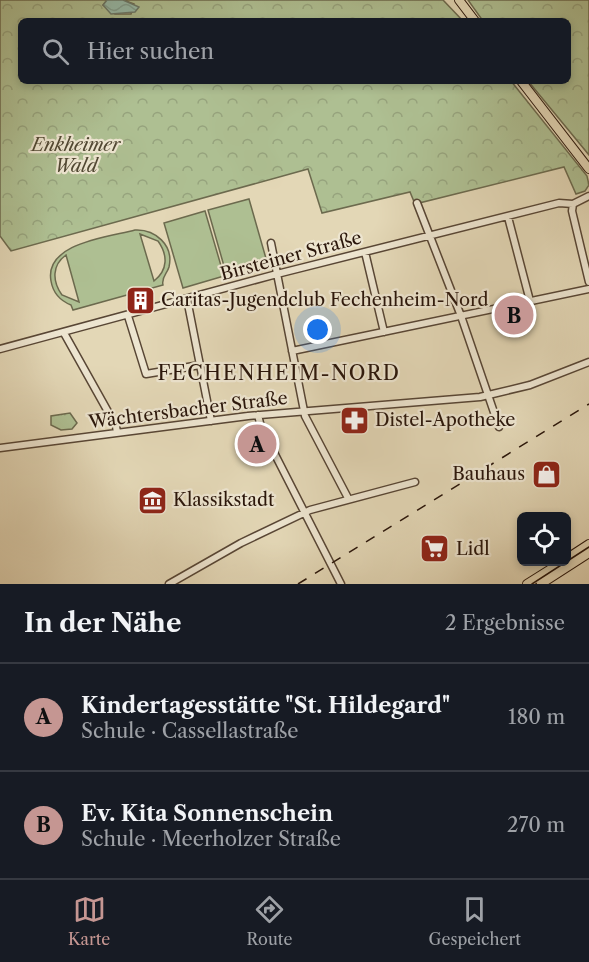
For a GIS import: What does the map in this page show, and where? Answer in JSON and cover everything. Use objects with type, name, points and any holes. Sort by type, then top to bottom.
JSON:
[{"type":"main road","points":[[459,0],[473,18]]},
{"type":"main road","points":[[523,84],[589,169]]},
{"type":"main road","points":[[571,556],[589,544]]},
{"type":"main road","points":[[541,584],[589,553]]},
{"type":"main road","points":[[527,584],[554,566]]},
{"type":"street","name":"Birsteiner Straße","points":[[0,349],[431,235],[559,203],[573,204],[589,196]]},
{"type":"street","points":[[417,203],[490,395],[499,427]]},
{"type":"street","points":[[573,204],[572,211],[589,282]]},
{"type":"street","points":[[508,217],[530,302]]},
{"type":"street","points":[[271,243],[304,412],[348,498]]},
{"type":"street","points":[[364,252],[384,332]]},
{"type":"street","points":[[292,351],[589,289]]},
{"type":"street","points":[[187,299],[211,421]]},
{"type":"street","points":[[128,316],[146,374],[200,365]]},
{"type":"street","points":[[64,333],[116,426],[117,433]]},
{"type":"street","name":"Wächtersbacher Straße","points":[[0,448],[258,415],[490,395],[545,380],[589,362]]},
{"type":"street","points":[[258,415],[261,427],[341,584]]},
{"type":"street","points":[[169,584],[241,543],[305,512],[348,498],[415,482]]},
{"type":"green space","name":"Enkheimer Wald","points":[[0,0],[107,0],[103,5],[115,14],[131,14],[134,4],[123,0],[443,0],[460,18],[18,18],[18,84],[513,84],[587,176],[589,185],[585,191],[576,194],[564,167],[415,204],[410,192],[322,213],[308,169],[11,251],[0,236]]},
{"type":"green space","points":[[468,0],[589,0],[589,155],[530,84],[571,84],[571,18],[481,18]]},
{"type":"green space","points":[[249,199],[267,262],[226,273],[208,210]]},
{"type":"green space","points":[[205,211],[224,276],[183,288],[164,223]]},
{"type":"green space","points":[[135,230],[156,235],[166,245],[170,259],[163,285],[73,310],[71,305],[58,296],[51,281],[52,268],[58,258],[81,244]],"holes":[[[140,234],[158,241],[164,252],[164,267],[154,281]],[[66,255],[79,302],[62,295],[56,284],[56,268]]]},
{"type":"green space","points":[[70,413],[77,423],[72,429],[61,430],[51,425],[51,416]]},
{"type":"water","points":[[107,0],[123,0],[139,7],[135,12],[111,14],[103,5]]},
{"type":"tram line","points":[[532,584],[589,547]]},
{"type":"railway","points":[[298,584],[589,404]]},
{"type":"place","name":"Caritas-Jugendclub Fechenheim-Nord","points":[[140,300]]},
{"type":"place","name":"Ev. Kita Sonnenschein","points":[[514,315]]},
{"type":"place","name":"Distel-Apotheke","points":[[354,420]]},
{"type":"place","name":"Kindertagesstätte \"St. Hildegard\"","points":[[257,444]]},
{"type":"place","name":"Bauhaus","points":[[546,474]]},
{"type":"place","name":"Klassikstadt","points":[[152,500]]},
{"type":"place","name":"Lidl","points":[[435,549]]},
{"type":"district","name":"FECHENHEIM-NORD","points":[[279,373]]}]
